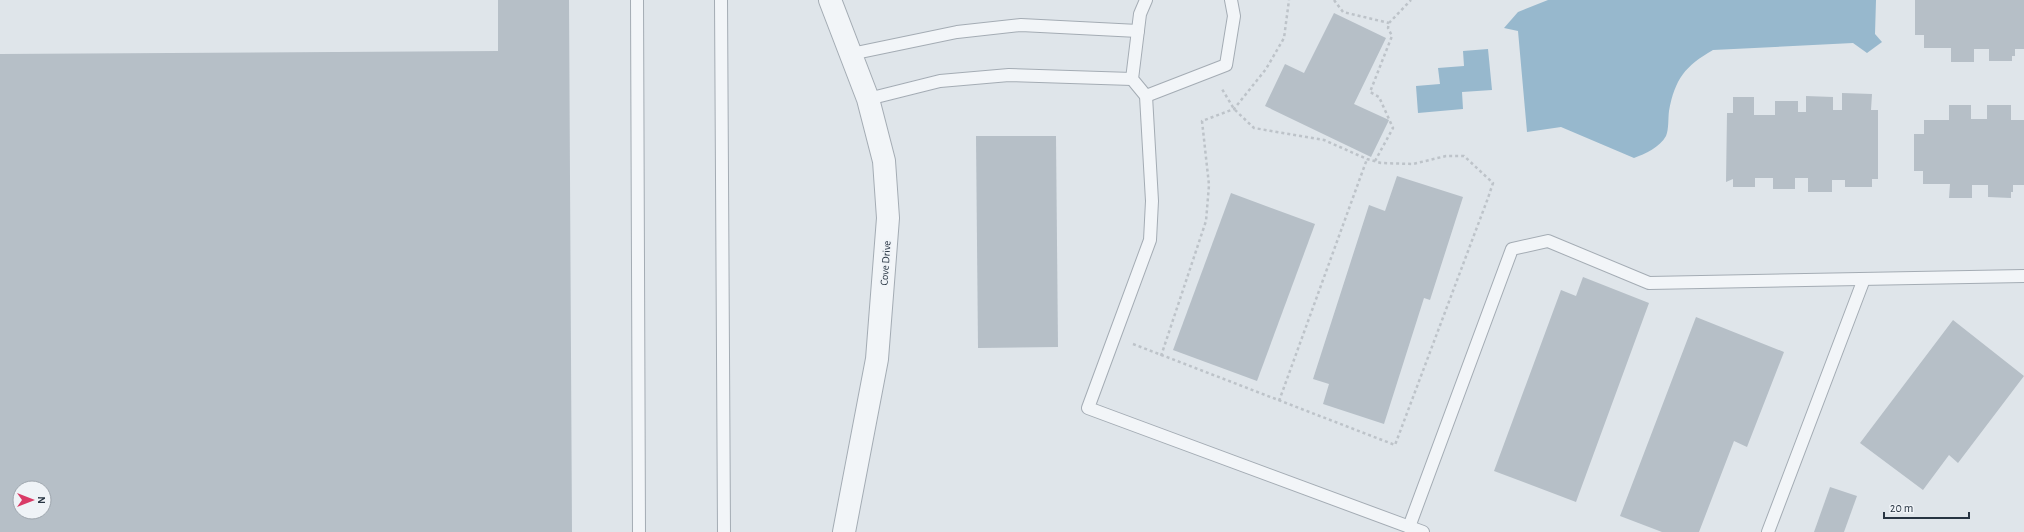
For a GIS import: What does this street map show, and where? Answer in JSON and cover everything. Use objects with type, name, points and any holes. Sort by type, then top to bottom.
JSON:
[{"type":"street","name":"Cove Drive","points":[[830,0],[868,99],[884,161],[888,218],[877,359],[844,532]]},
{"type":"lane","points":[[637,0],[639,532]]},
{"type":"lane","points":[[721,0],[724,532]]},
{"type":"lane","points":[[1132,80],[1140,14],[1146,0]]},
{"type":"lane","points":[[1146,96],[1226,65],[1234,16],[1231,0]]},
{"type":"lane","points":[[851,54],[957,32],[1021,25],[1138,31]]},
{"type":"lane","points":[[868,99],[940,81],[1009,75],[1132,80],[1146,96],[1152,201],[1150,240],[1088,408],[1423,532]]},
{"type":"lane","points":[[1409,527],[1512,249],[1548,241],[1649,283],[2024,276]]},
{"type":"lane","points":[[1768,532],[1864,279]]},
{"type":"path","points":[[1161,356],[1206,221],[1209,185],[1202,121],[1234,109],[1266,69],[1284,38],[1290,0]]},
{"type":"path","points":[[1334,0],[1343,12],[1389,23]]},
{"type":"path","points":[[1375,162],[1393,128],[1379,98],[1370,92],[1392,36],[1388,28],[1389,23],[1411,0]]},
{"type":"path","points":[[1114,337],[1395,445],[1493,183],[1464,156],[1446,156],[1413,164],[1375,162],[1324,140],[1254,128],[1234,109],[1211,71]]},
{"type":"path","points":[[1279,401],[1367,159]]},
{"type":"water","points":[[1548,0],[1876,0],[1875,34],[1882,42],[1867,53],[1853,43],[1713,50],[1688,68],[1678,82],[1671,100],[1666,136],[1660,144],[1652,150],[1634,158],[1561,127],[1527,132],[1518,31],[1504,28],[1518,12]]},
{"type":"water","points":[[1488,49],[1492,90],[1462,92],[1463,109],[1418,113],[1416,86],[1440,84],[1438,68],[1464,66],[1463,51]]},
{"type":"building","points":[[498,0],[569,0],[572,532],[0,532],[0,54],[498,51]]},
{"type":"building","points":[[1915,0],[2024,0],[2024,49],[2015,49],[2015,56],[2012,56],[2012,61],[1989,61],[1989,49],[1974,49],[1974,62],[1951,62],[1951,48],[1924,48],[1924,35],[1915,35]]},
{"type":"building","points":[[1334,13],[1386,38],[1354,104],[1389,120],[1371,157],[1265,106],[1285,64],[1304,73]]},
{"type":"building","points":[[1842,93],[1872,94],[1871,110],[1878,110],[1878,179],[1872,179],[1872,187],[1845,187],[1845,180],[1832,180],[1832,192],[1808,192],[1808,178],[1795,178],[1795,189],[1773,189],[1773,178],[1755,178],[1755,187],[1733,187],[1733,179],[1726,182],[1727,113],[1733,113],[1733,97],[1754,97],[1754,115],[1775,115],[1775,101],[1798,101],[1798,112],[1806,112],[1806,96],[1833,97],[1833,110],[1842,110]]},
{"type":"building","points":[[1949,105],[1971,105],[1971,119],[1987,119],[1987,105],[2011,105],[2011,120],[2024,120],[2024,185],[2013,185],[2011,198],[1988,197],[1988,185],[1972,185],[1972,198],[1949,198],[1950,184],[1923,184],[1923,171],[1914,171],[1914,134],[1924,134],[1924,120],[1949,120]]},
{"type":"building","points":[[976,136],[1056,136],[1058,347],[978,348]]},
{"type":"building","points":[[1397,176],[1463,197],[1430,300],[1424,298],[1384,424],[1323,404],[1329,384],[1313,379],[1369,205],[1385,211]]},
{"type":"building","points":[[1231,193],[1315,224],[1257,381],[1173,350]]},
{"type":"building","points":[[1583,277],[1649,303],[1576,502],[1494,471],[1561,290],[1576,296]]},
{"type":"building","points":[[1696,317],[1784,352],[1747,447],[1734,441],[1699,532],[1662,532],[1620,516]]},
{"type":"building","points":[[1953,320],[2024,376],[1958,463],[1949,455],[1923,490],[1860,443]]},
{"type":"building","points":[[1830,487],[1857,496],[1844,532],[1814,532]]}]
